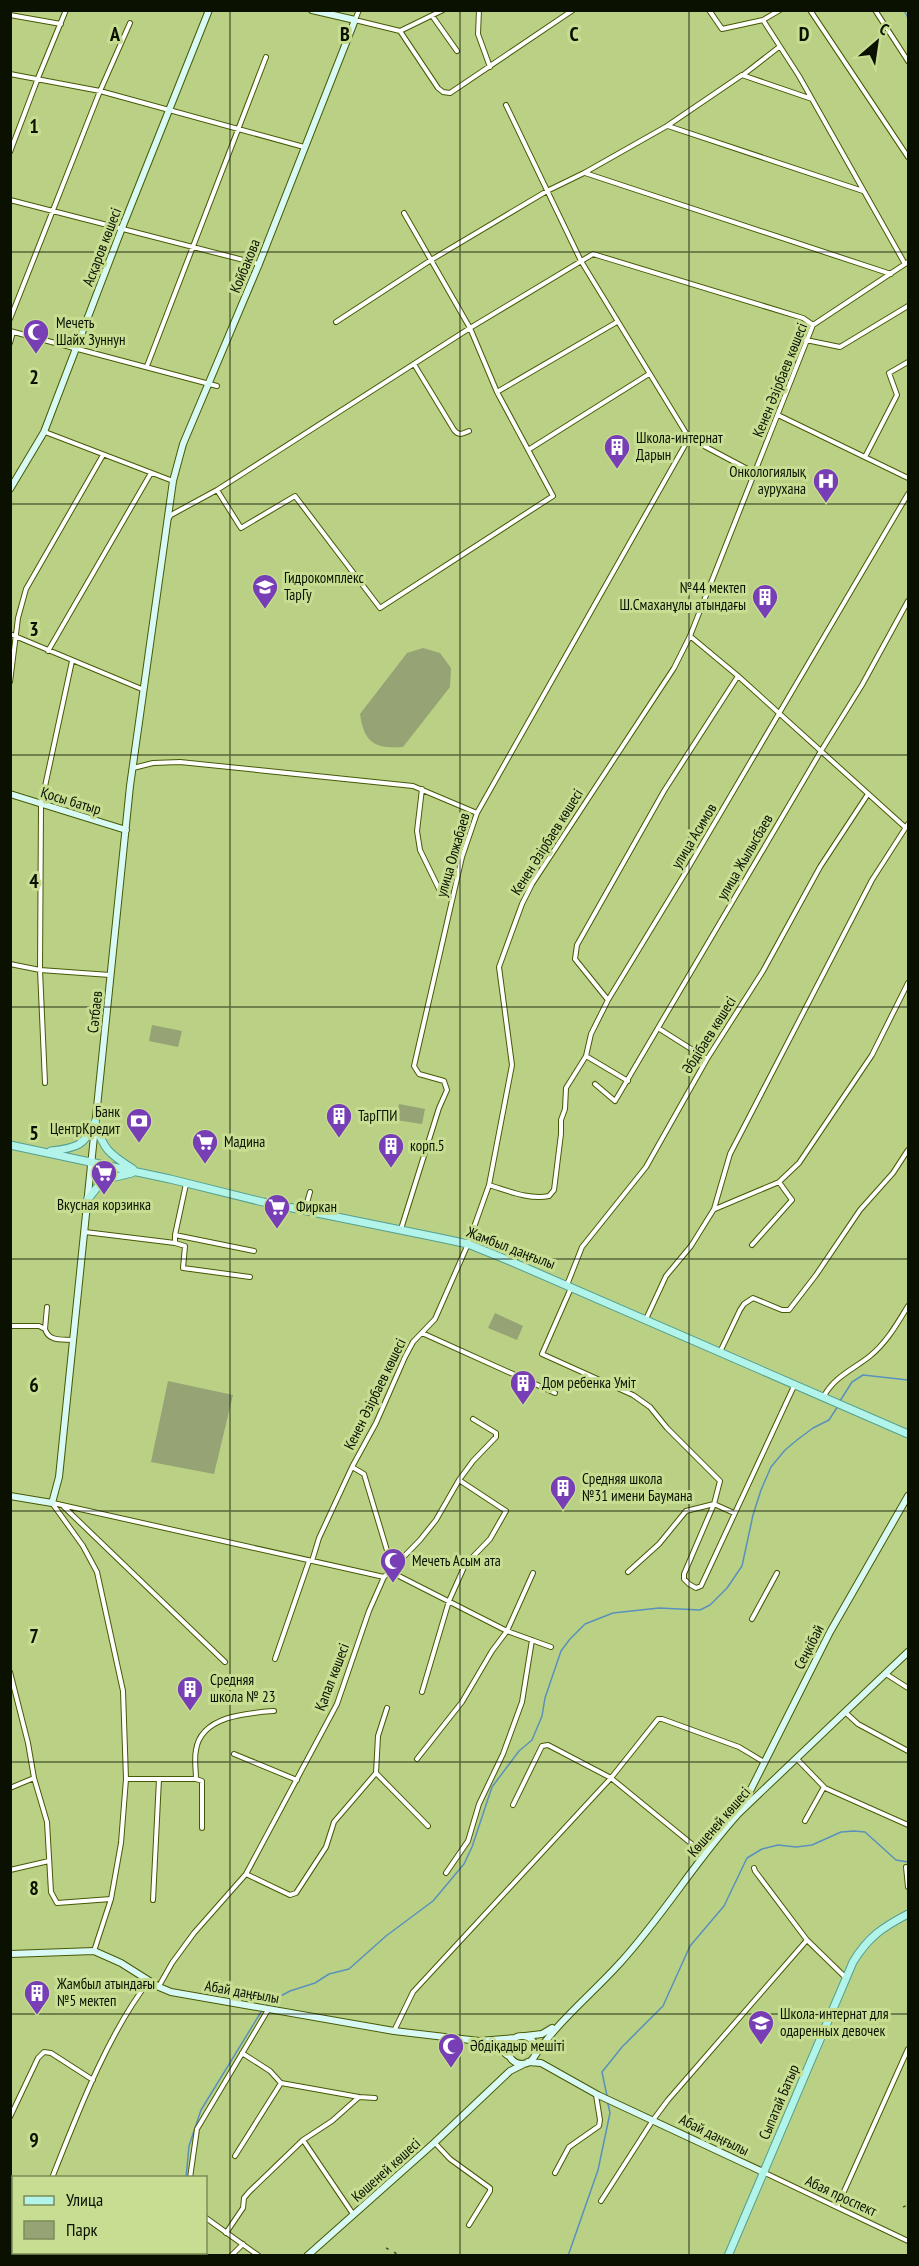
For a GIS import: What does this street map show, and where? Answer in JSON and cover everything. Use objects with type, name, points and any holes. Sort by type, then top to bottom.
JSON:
[{"type":"main road","name":"Асқаров көшесі","points":[[10,489],[44,432],[209,10]]},
{"type":"main road","points":[[312,10],[355,20]]},
{"type":"main road","name":"Койбакова","points":[[165,524],[172,481],[183,444],[259,264],[355,20]]},
{"type":"main road","name":"Сәтбаев","points":[[52,1503],[59,1477],[126,830],[165,524]]},
{"type":"main road","name":"Қосы батыр","points":[[10,794],[126,830]]},
{"type":"main road","points":[[44,1151],[72,1148],[82,1144],[95,1122]]},
{"type":"main road","points":[[95,1122],[100,1141],[107,1152],[137,1172]]},
{"type":"main road","name":"Жамбыл даңғылы","points":[[10,1145],[468,1244],[909,1434]]},
{"type":"main road","points":[[88,1199],[103,1180],[137,1172]]},
{"type":"main road","points":[[10,1496],[52,1503]]},
{"type":"main road","name":"Сеңкібай","points":[[740,1813],[830,1632],[909,1496]]},
{"type":"main road","name":"Көшеней көшесі","points":[[562,2020],[619,1964],[715,1840],[740,1813],[909,1652]]},
{"type":"main road","name":"Сыпатай Батыр","points":[[728,2256],[846,1978],[865,1943],[886,1926],[909,1914]]},
{"type":"main road","name":"Абай даңғылы","points":[[10,1954],[94,1951],[171,1992],[394,2031],[479,2041]]},
{"type":"main road","points":[[479,2041],[542,2034],[562,2020]]},
{"type":"main road","points":[[526,2063],[534,2057],[536,2048],[562,2020]]},
{"type":"main road","points":[[523,2036],[532,2041],[543,2060],[554,2070]]},
{"type":"main road","points":[[505,2076],[509,2068],[509,2044],[514,2038]]},
{"type":"main road","points":[[479,2041],[497,2046],[516,2063],[536,2062],[597,2094]]},
{"type":"main road","name":"Көшеней көшесі","points":[[307,2256],[514,2068],[526,2063]]},
{"type":"main road","name":"Абай даңғылы","points":[[597,2094],[763,2172]]},
{"type":"street","points":[[10,152],[66,10]]},
{"type":"street","points":[[359,10],[355,20],[400,31],[433,17],[442,10]]},
{"type":"street","points":[[479,10],[478,34],[490,67]]},
{"type":"street","points":[[709,10],[722,29],[763,20],[780,10]]},
{"type":"street","points":[[810,10],[909,157]]},
{"type":"street","points":[[875,10],[909,61]]},
{"type":"street","points":[[400,31],[438,88],[450,93],[571,11]]},
{"type":"street","points":[[10,15],[61,24]]},
{"type":"street","points":[[433,17],[457,51]]},
{"type":"street","points":[[763,20],[812,99],[907,263]]},
{"type":"street","points":[[10,319],[100,91],[130,23]]},
{"type":"street","points":[[336,322],[431,260],[547,191],[667,126],[779,47]]},
{"type":"street","points":[[147,366],[191,246],[266,57]]},
{"type":"street","points":[[10,74],[100,91],[305,147]]},
{"type":"street","points":[[742,75],[812,99]]},
{"type":"street","points":[[506,105],[581,261],[689,438],[755,473]]},
{"type":"street","points":[[667,126],[864,191]]},
{"type":"street","points":[[584,173],[891,274]]},
{"type":"street","points":[[10,200],[259,264]]},
{"type":"street","points":[[217,490],[242,528],[295,496],[380,608],[553,496],[497,392],[470,328],[404,213]]},
{"type":"street","points":[[165,524],[171,515],[217,490],[414,363],[593,254],[792,314],[813,325]]},
{"type":"street","name":"Кенен Әзірбаев көшесі","points":[[275,1659],[319,1538],[352,1467],[376,1423],[405,1357],[413,1342],[435,1319],[468,1244],[489,1185],[512,1065],[499,967],[522,904],[532,884],[674,668],[690,636],[813,325],[907,263]]},
{"type":"street","points":[[806,340],[840,347],[909,306]]},
{"type":"street","points":[[497,392],[617,322]]},
{"type":"street","points":[[10,343],[12,331],[217,386]]},
{"type":"street","points":[[865,457],[897,395],[890,373],[909,362]]},
{"type":"street","points":[[414,363],[454,430],[462,434],[469,431]]},
{"type":"street","points":[[528,450],[650,374]]},
{"type":"street","points":[[778,415],[909,478]]},
{"type":"street","points":[[44,432],[172,481]]},
{"type":"street","name":"улица Олжабаев","points":[[402,1229],[439,1108],[447,1090],[444,1081],[419,1074],[414,1066],[462,857],[477,813],[689,438]]},
{"type":"street","points":[[10,682],[20,607],[26,589],[103,455]]},
{"type":"street","points":[[48,651],[151,473]]},
{"type":"street","name":"улица Асимов","points":[[489,1185],[540,1198],[549,1196],[554,1190],[566,1088],[586,1056],[591,1034],[608,1000],[909,494]]},
{"type":"street","name":"улица Жылысбаев","points":[[595,1084],[615,1101],[909,601]]},
{"type":"street","points":[[10,634],[144,690]]},
{"type":"street","points":[[646,1320],[666,1276],[692,1246],[714,1209],[730,1154],[872,880],[907,826],[690,636]]},
{"type":"street","points":[[45,1083],[40,970],[41,805],[72,661]]},
{"type":"street","points":[[608,1000],[575,959],[577,945],[664,791],[738,676]]},
{"type":"street","points":[[133,768],[153,763],[201,764],[413,786],[477,813]]},
{"type":"street","points":[[422,789],[417,831],[420,850],[441,893]]},
{"type":"street","name":"Әбдібаев көшесі","points":[[714,1504],[720,1481],[667,1428],[650,1407],[618,1387],[542,1354],[582,1247],[646,1167],[707,1059],[763,971],[820,867],[868,794]]},
{"type":"street","points":[[10,964],[40,970],[110,975]]},
{"type":"street","points":[[714,1209],[779,1182],[799,1163],[872,1054],[909,983]]},
{"type":"street","points":[[658,1028],[707,1059]]},
{"type":"street","points":[[586,1056],[628,1081]]},
{"type":"street","points":[[720,1352],[740,1310],[753,1298],[782,1310],[789,1310],[860,1210],[893,1173],[909,1150]]},
{"type":"street","points":[[752,1245],[792,1200],[779,1182]]},
{"type":"street","points":[[175,1243],[186,1183]]},
{"type":"street","points":[[305,1210],[310,1192]]},
{"type":"street","points":[[85,1232],[175,1243],[185,1246],[183,1268],[187,1270],[250,1277]]},
{"type":"street","points":[[176,1235],[255,1251]]},
{"type":"street","points":[[824,1397],[833,1383],[849,1369],[869,1357],[887,1340],[909,1306]]},
{"type":"street","points":[[47,1307],[46,1335],[51,1338],[73,1340]]},
{"type":"street","points":[[10,1326],[39,1326],[45,1329]]},
{"type":"street","points":[[422,1333],[555,1393]]},
{"type":"street","points":[[714,1504],[684,1574],[684,1579],[696,1588],[701,1586],[795,1384]]},
{"type":"street","name":"Қапал көшесі","points":[[159,1987],[172,1963],[194,1933],[246,1874],[338,1704],[369,1611],[384,1577],[420,1540],[436,1520],[473,1461],[498,1435],[473,1419]]},
{"type":"street","points":[[352,1467],[364,1474],[391,1569],[507,1631],[551,1647]]},
{"type":"street","points":[[422,1692],[448,1601],[465,1565],[490,1539],[506,1511],[459,1480]]},
{"type":"street","points":[[52,1503],[384,1577]]},
{"type":"street","points":[[52,1503],[83,1546],[97,1572],[123,1691],[126,1779],[121,1843],[111,1899],[94,1951]]},
{"type":"street","points":[[628,1572],[659,1544],[686,1511],[714,1504],[734,1513]]},
{"type":"street","points":[[63,1507],[225,1662]]},
{"type":"street","points":[[417,1759],[462,1702],[492,1651],[507,1631],[533,1573]]},
{"type":"street","points":[[752,1619],[777,1573]]},
{"type":"street","points":[[446,1873],[468,1841],[479,1804],[503,1754],[522,1702],[532,1640]]},
{"type":"street","points":[[10,1672],[28,1743],[34,1778],[47,1822],[51,1892],[57,1903],[111,1899]]},
{"type":"street","points":[[886,1674],[909,1688]]},
{"type":"street","points":[[246,1874],[290,1895],[296,1893],[326,1847],[334,1822],[376,1773],[378,1736],[387,1708]]},
{"type":"street","points":[[196,1779],[195,1750],[201,1735],[214,1725],[237,1714],[274,1711]]},
{"type":"street","points":[[845,1712],[858,1724],[909,1750]]},
{"type":"street","points":[[394,2031],[413,1992],[611,1778],[658,1719],[739,1748],[764,1762]]},
{"type":"street","points":[[513,1805],[542,1746],[552,1747],[611,1778],[705,1854]]},
{"type":"street","points":[[234,1754],[297,1780]]},
{"type":"street","points":[[796,1759],[824,1787],[909,1825]]},
{"type":"street","points":[[376,1773],[428,1826]]},
{"type":"street","points":[[10,1788],[34,1778]]},
{"type":"street","points":[[126,1779],[196,1779],[202,1781],[202,1828]]},
{"type":"street","points":[[153,1900],[159,1779]]},
{"type":"street","points":[[805,1821],[824,1787]]},
{"type":"street","points":[[10,1870],[49,1861]]},
{"type":"street","points":[[906,1867],[909,1887]]},
{"type":"street","points":[[754,1868],[807,1941],[846,1978]]},
{"type":"street","points":[[601,2201],[653,2120],[774,1976],[807,1941]]},
{"type":"street","points":[[53,2176],[93,2080],[117,2030],[149,1981]]},
{"type":"street","points":[[190,2176],[197,2128],[268,2009]]},
{"type":"street","points":[[837,2207],[909,2049]]},
{"type":"street","points":[[10,2117],[38,2058],[44,2052],[51,2053],[93,2080]]},
{"type":"street","points":[[242,2053],[270,2071],[281,2083],[375,2098]]},
{"type":"street","points":[[235,2156],[281,2083]]},
{"type":"street","points":[[555,2173],[569,2147],[599,2126],[597,2094]]},
{"type":"street","points":[[226,2233],[243,2208],[244,2198],[249,2192],[303,2140],[332,2121],[359,2097]]},
{"type":"street","points":[[303,2140],[354,2215]]},
{"type":"street","points":[[434,2143],[450,2159],[490,2188],[490,2192],[469,2225]]},
{"type":"street","name":"Абая проспект","points":[[763,2172],[909,2241]]},
{"type":"street","points":[[207,2219],[259,2256]]},
{"type":"street","points":[[231,2256],[243,2244]]},
{"type":"green space","points":[[423,648],[440,653],[451,668],[450,687],[403,747],[385,747],[372,742],[364,732],[360,714],[407,653]]},
{"type":"green space","points":[[152,1025],[182,1031],[178,1047],[149,1041]]},
{"type":"green space","points":[[399,1104],[425,1109],[422,1124],[396,1120]]},
{"type":"green space","points":[[495,1313],[523,1326],[517,1340],[488,1328]]},
{"type":"green space","points":[[168,1381],[233,1395],[214,1474],[151,1462]]},
{"type":"waterway","points":[[904,10],[908,18]]},
{"type":"waterway","points":[[840,1401],[852,1382],[863,1375],[908,1380]]},
{"type":"waterway","points":[[266,2006],[269,2002],[290,1991],[315,1983],[329,1974],[349,1969],[386,1936],[433,1901],[464,1864],[492,1787],[519,1751],[532,1740],[542,1716],[545,1698],[561,1651],[570,1639],[585,1624],[613,1613],[659,1608],[700,1610],[710,1605],[727,1588],[742,1566],[753,1515],[771,1467],[797,1440],[829,1420],[838,1406]]},
{"type":"waterway","points":[[607,2096],[602,2072],[622,2047],[663,2006],[690,1946],[724,1906],[747,1858],[762,1849],[778,1845],[796,1847],[812,1845],[841,1832],[854,1831],[865,1832],[896,1860],[908,1862]]},
{"type":"waterway","points":[[186,2176],[189,2146],[201,2110],[261,2012]]},
{"type":"waterway","points":[[568,2256],[598,2170],[610,2113],[608,2104]]},
{"type":"railway","points":[[903,2207],[908,2205]]},
{"type":"railway","points":[[386,2248],[401,2256]]},
{"type":"place","name":"Мечеть Шайх Зуннун","points":[[36,355]]},
{"type":"place","name":"Школа-интернат Дарын","points":[[617,470]]},
{"type":"place","name":"Онкологиялық аурухана","points":[[826,504]]},
{"type":"place","name":"Гидрокомплекс ТарГу","points":[[265,610]]},
{"type":"place","name":"№44 мектеп Ш.Смаханұлы атындағы","points":[[765,620]]},
{"type":"place","name":"ТарГПИ","points":[[339,1139]]},
{"type":"place","name":"Банк ЦентрКредит","points":[[139,1144]]},
{"type":"place","name":"Мадина","points":[[205,1165]]},
{"type":"place","name":"корп.5","points":[[391,1169]]},
{"type":"place","name":"Вкусная корзинка","points":[[104,1196]]},
{"type":"place","name":"Фиркан","points":[[277,1230]]},
{"type":"place","name":"Дом ребенка Умiт","points":[[523,1406]]},
{"type":"place","name":"Средняя школа №31 имени Баумана","points":[[563,1511]]},
{"type":"place","name":"Мечеть Асым ата","points":[[393,1584]]},
{"type":"place","name":"Средняя школа № 23","points":[[190,1712]]},
{"type":"place","name":"Жамбыл атындағы №5 мектеп","points":[[37,2016]]},
{"type":"place","name":"Школа-интернат для одаренных девочек","points":[[761,2046]]},
{"type":"place","name":"Әбдіқадыр мешіті","points":[[451,2069]]}]
